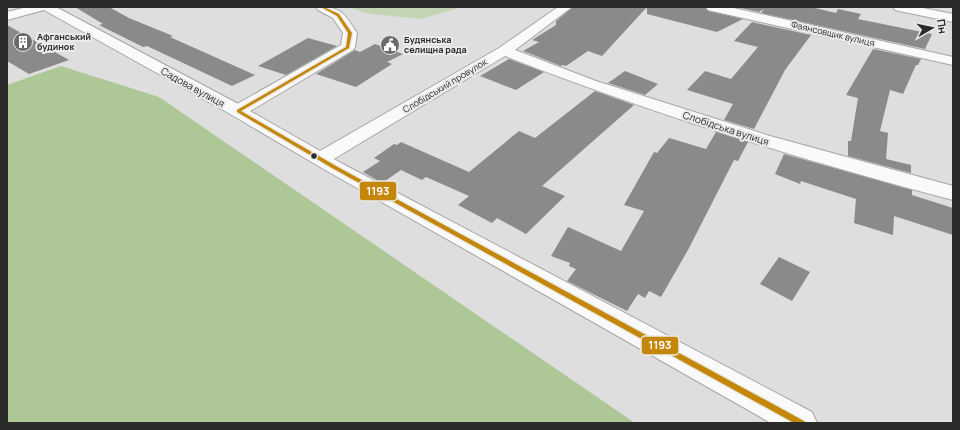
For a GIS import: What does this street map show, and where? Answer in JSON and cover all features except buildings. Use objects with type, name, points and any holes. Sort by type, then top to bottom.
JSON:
[{"type":"street","points":[[7,16],[42,7]]},
{"type":"street","name":"Садова вулиця","points":[[47,7],[238,111],[320,159],[802,423]]},
{"type":"street","points":[[238,111],[348,47],[350,33],[338,15],[322,7]]},
{"type":"street","name":"Слобідський провулок","points":[[320,159],[504,51],[566,7]]},
{"type":"street","name":"Фаянсовщик вулиця","points":[[712,7],[953,61]]},
{"type":"street","points":[[898,7],[953,18]]},
{"type":"street","name":"Слобідська вулиця","points":[[504,51],[590,84],[763,140],[953,193]]},
{"type":"green space","points":[[349,7],[463,7],[420,19],[364,13]]},
{"type":"green space","points":[[61,66],[159,97],[635,423],[7,423],[7,85]]},
{"type":"transit line","name":"1193","points":[[238,111],[348,47],[350,33],[338,15],[322,7]]},
{"type":"transit line","name":"1193","points":[[238,111],[334,167],[801,423]]},
{"type":"place","name":"Афганський будинок","points":[[23,42]]},
{"type":"place","name":"Будянська селищна рада","points":[[390,45]]}]
